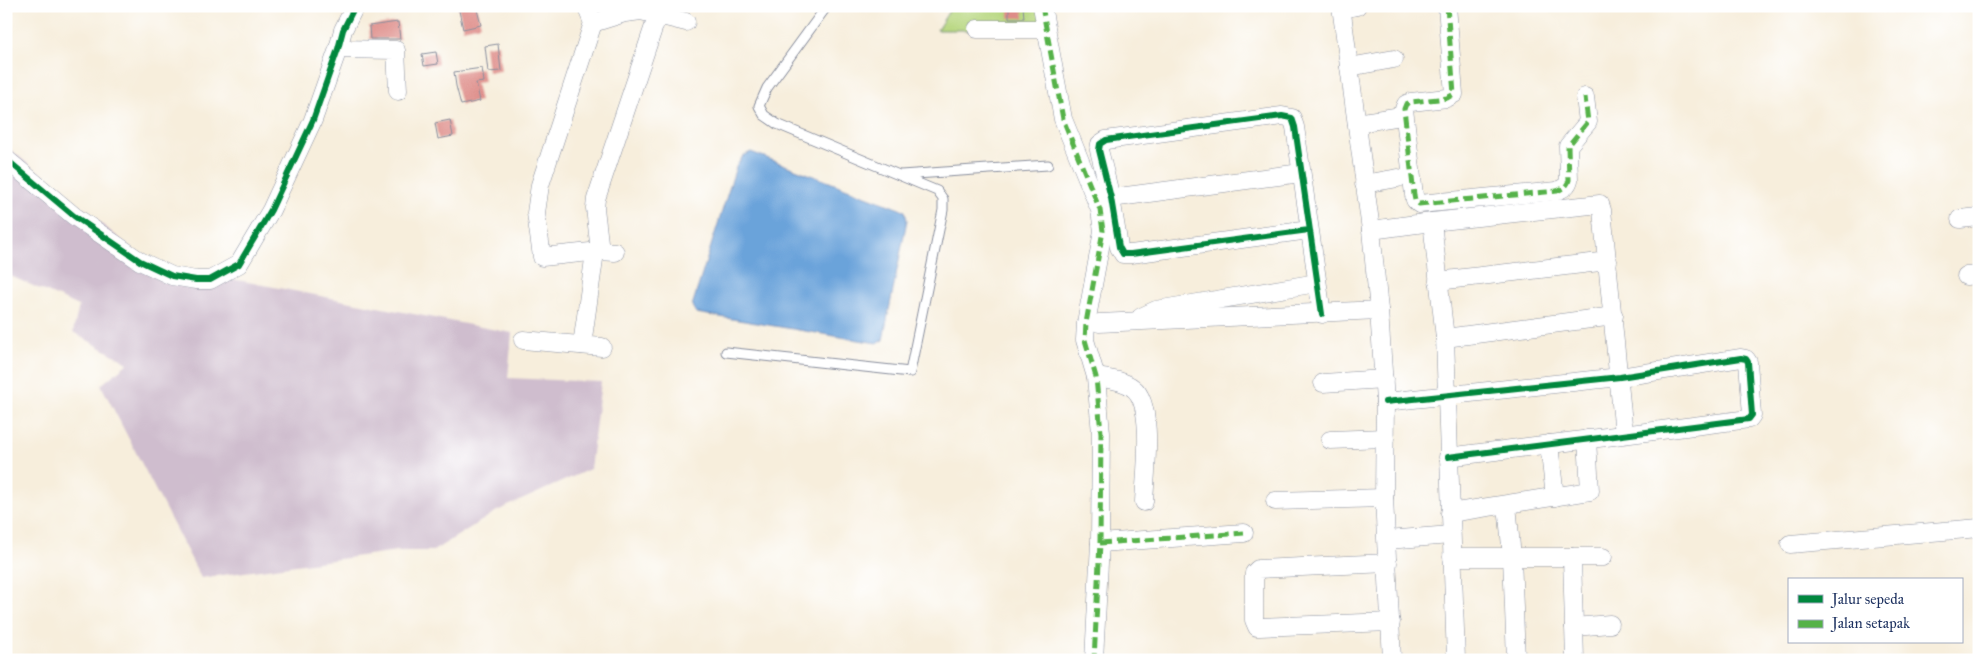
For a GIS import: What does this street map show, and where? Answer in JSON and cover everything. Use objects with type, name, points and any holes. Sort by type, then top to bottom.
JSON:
[{"type":"street","points":[[6,159],[74,216],[140,260],[172,276],[210,280],[239,264],[271,210],[313,120],[338,49],[342,30],[355,6]]},
{"type":"street","points":[[581,6],[592,23]]},
{"type":"street","points":[[586,6],[592,23],[540,184],[536,213],[542,257],[603,252]]},
{"type":"street","points":[[1042,6],[1063,119],[1100,210],[1103,231],[1086,323],[1085,340],[1096,377],[1101,433],[1100,543],[1094,660]]},
{"type":"street","points":[[1447,6],[1454,94],[1448,98],[1411,102],[1406,104],[1404,109],[1414,196],[1419,204],[1557,191],[1564,188],[1568,185],[1569,180],[1568,146],[1588,122],[1585,97]]},
{"type":"street","points":[[1347,7],[1349,67],[1379,310],[1384,379],[1384,498],[1392,660]]},
{"type":"street","points":[[592,23],[640,11],[686,22]]},
{"type":"street","points":[[582,345],[603,252],[595,208],[596,199],[658,14]]},
{"type":"street","points":[[977,29],[1046,29]]},
{"type":"street","points":[[338,49],[396,50],[398,90]]},
{"type":"street","points":[[1349,67],[1394,59]]},
{"type":"street","points":[[1309,230],[1124,254],[1119,248],[1111,198],[1099,150],[1100,144],[1106,140],[1282,116],[1292,118],[1302,173],[1322,314]]},
{"type":"street","points":[[1356,123],[1395,116]]},
{"type":"street","points":[[1111,198],[1302,173]]},
{"type":"street","points":[[1364,184],[1398,178]]},
{"type":"street","points":[[1370,230],[1600,204],[1614,316],[1624,434]]},
{"type":"street","points":[[1960,219],[1979,217]]},
{"type":"street","points":[[1432,222],[1445,338],[1456,660]]},
{"type":"street","points":[[1438,280],[1608,261]]},
{"type":"street","points":[[1132,322],[1156,310],[1317,283]]},
{"type":"street","points":[[1099,323],[1379,310]]},
{"type":"street","points":[[1445,338],[1614,316]]},
{"type":"street","points":[[523,340],[602,347]]},
{"type":"street","points":[[1385,402],[1620,377],[1746,359],[1748,362],[1752,418],[1448,457]]},
{"type":"street","points":[[1096,377],[1132,386],[1141,395],[1145,409],[1147,437],[1144,502]]},
{"type":"street","points":[[1323,383],[1384,379]]},
{"type":"street","points":[[1330,440],[1385,438]]},
{"type":"street","points":[[1450,513],[1590,492],[1587,439]]},
{"type":"street","points":[[1549,444],[1555,498]]},
{"type":"street","points":[[1275,501],[1384,498]]},
{"type":"street","points":[[1506,505],[1512,557],[1516,660]]},
{"type":"street","points":[[1790,544],[1979,528]]},
{"type":"street","points":[[1100,543],[1244,533]]},
{"type":"street","points":[[1386,540],[1451,535]]},
{"type":"street","points":[[1452,557],[1603,556]]},
{"type":"street","points":[[1572,557],[1575,660]]},
{"type":"street","points":[[1388,563],[1258,569],[1254,574],[1254,620],[1257,627],[1260,628],[1391,622]]},
{"type":"street","points":[[1574,627],[1610,624]]},
{"type":"lane","points":[[726,352],[910,372],[943,210],[943,199],[937,191],[777,124],[764,115],[759,106],[767,88],[827,6]]},
{"type":"lane","points":[[898,175],[1048,165]]},
{"type":"shaded area","points":[[6,146],[157,269],[211,275],[512,333],[508,378],[601,382],[590,469],[497,511],[433,551],[397,551],[201,578],[101,385],[128,363],[73,332],[79,306],[6,274]]},
{"type":"green space","points":[[952,6],[1046,6],[1049,30],[937,30]]},
{"type":"water","points":[[751,152],[905,211],[907,220],[883,340],[877,343],[696,313],[692,306],[736,167],[743,156]]},
{"type":"building","points":[[458,6],[476,6],[481,25],[463,29]]},
{"type":"building","points":[[1009,6],[1023,6],[1024,18],[1009,18]]},
{"type":"building","points":[[398,22],[400,39],[370,39],[369,26]]},
{"type":"building","points":[[498,44],[501,71],[488,72],[485,46]]},
{"type":"building","points":[[436,52],[438,64],[424,66],[422,54]]},
{"type":"building","points":[[482,68],[484,82],[476,83],[480,101],[461,105],[454,72]]},
{"type":"building","points":[[450,120],[453,136],[438,139],[435,123]]},
{"type":"marked path","points":[[1042,6],[1063,119],[1100,210],[1103,231],[1086,323],[1085,340],[1096,377],[1101,433],[1100,543],[1094,660]]},
{"type":"marked path","points":[[1447,6],[1454,94],[1447,98],[1411,102],[1406,104],[1404,109],[1414,195],[1415,200],[1419,204],[1557,191],[1563,188],[1569,180],[1568,146],[1588,122],[1585,97]]},
{"type":"marked path","points":[[1100,543],[1244,533]]},
{"type":"cycle path","points":[[6,159],[74,216],[140,261],[172,276],[210,280],[239,264],[271,210],[313,120],[343,30],[355,6]]},
{"type":"cycle path","points":[[1309,230],[1123,254],[1119,247],[1111,198],[1099,150],[1100,144],[1106,140],[1282,116],[1292,118],[1295,127],[1322,314]]},
{"type":"cycle path","points":[[1385,402],[1620,377],[1741,358],[1746,359],[1748,362],[1752,415],[1749,419],[1448,457]]}]
